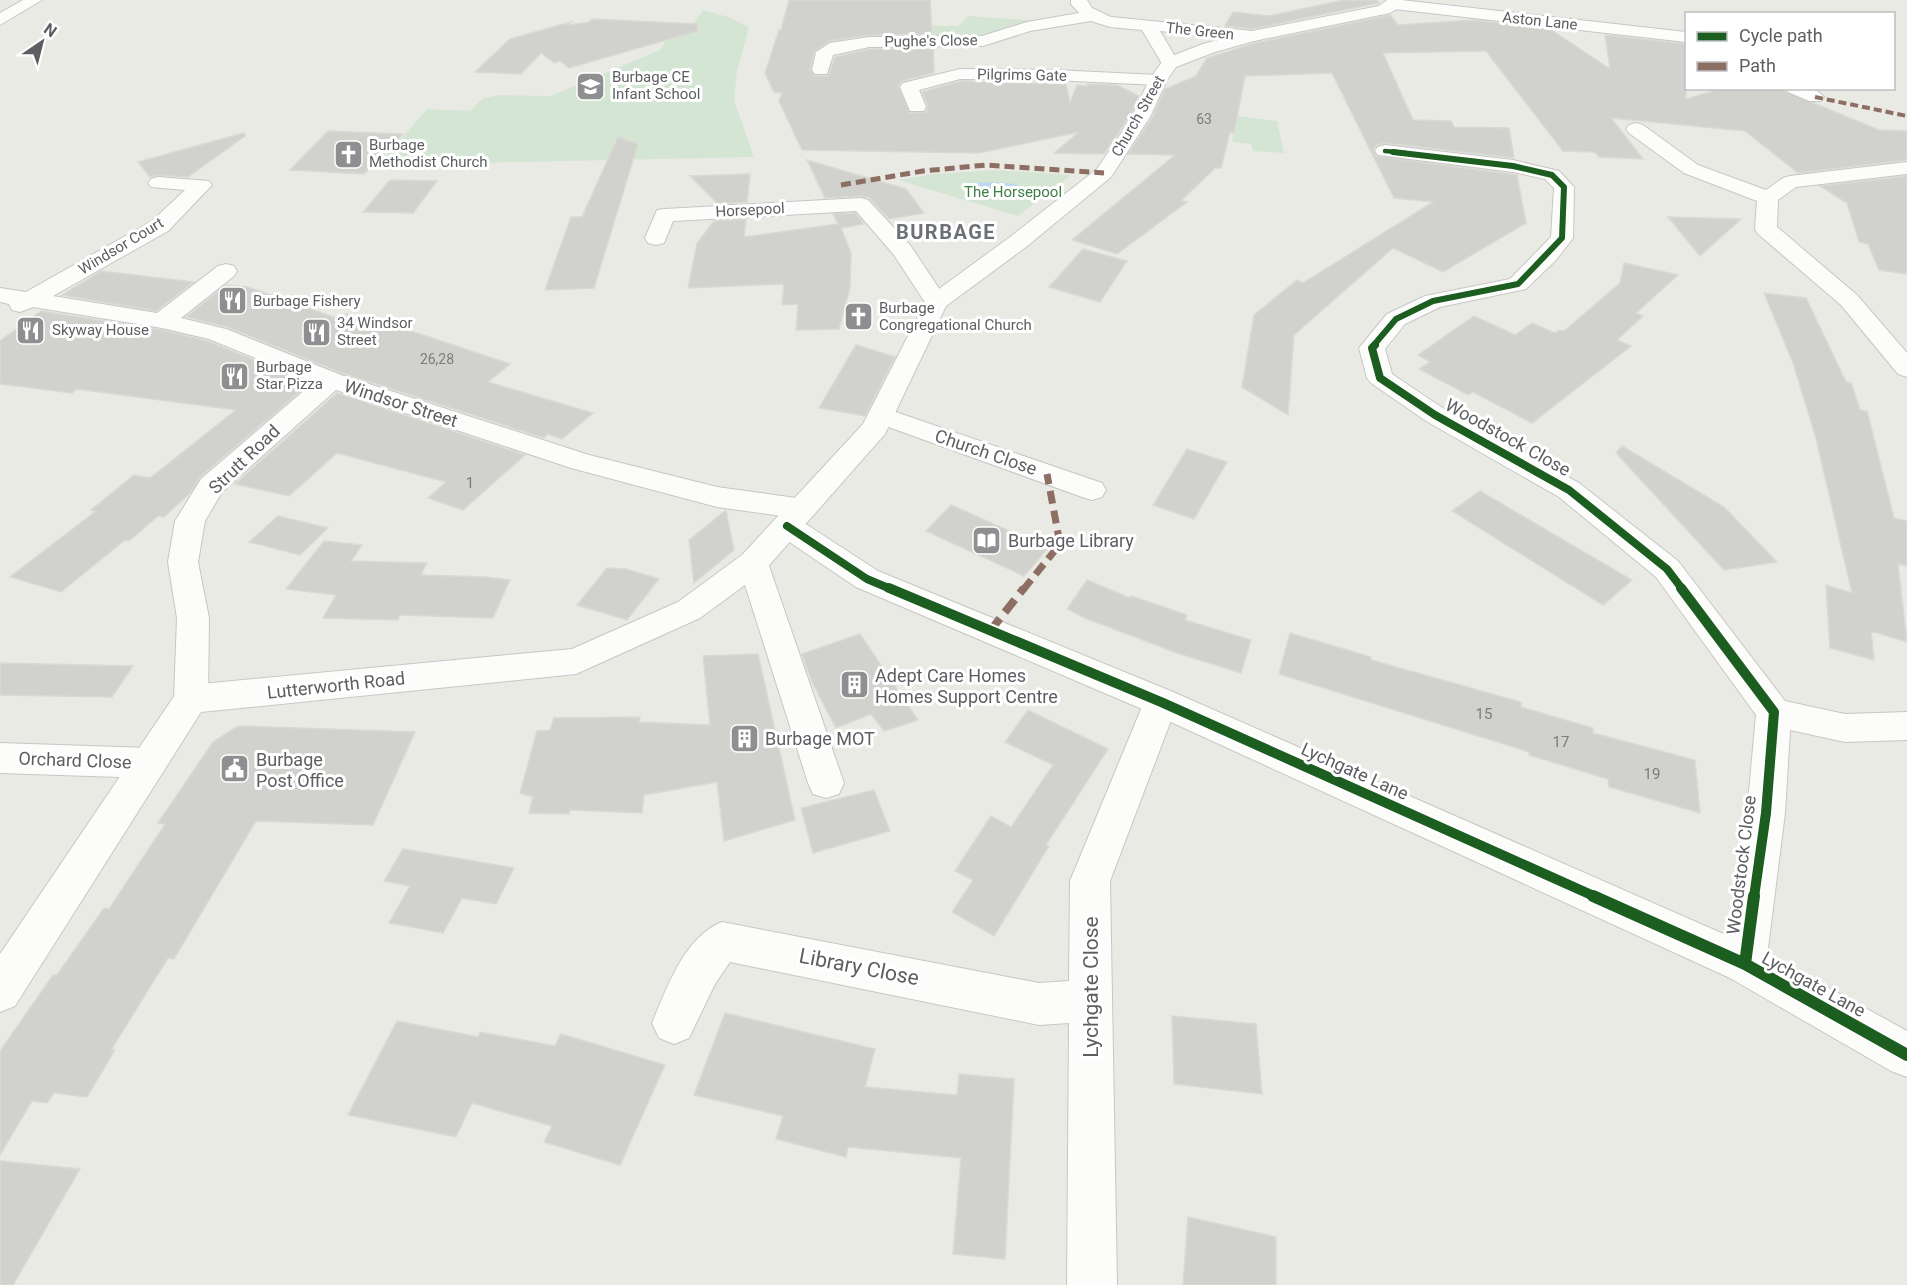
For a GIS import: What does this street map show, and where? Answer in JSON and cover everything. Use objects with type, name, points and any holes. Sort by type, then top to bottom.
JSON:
[{"type":"street","points":[[0,20],[34,0]]},
{"type":"street","points":[[1079,0],[1079,4],[1091,16]]},
{"type":"street","name":"Church Street","points":[[795,518],[875,428],[936,302],[1018,242],[1104,173],[1141,117],[1164,72],[1209,48],[1252,36],[1384,10],[1394,2]]},
{"type":"street","name":"Aston Lane","points":[[1394,2],[1685,37]]},
{"type":"street","name":"The Green","points":[[1091,16],[1106,22],[1252,36]]},
{"type":"street","name":"Pughe's Close","points":[[821,70],[825,52],[836,47],[869,42],[983,41],[1027,27],[1091,16]]},
{"type":"street","points":[[1148,25],[1164,72]]},
{"type":"street","name":"Pilgrims Gate","points":[[916,107],[909,87],[960,74],[1054,75],[1164,72]]},
{"type":"street","points":[[1799,90],[1815,97]]},
{"type":"street","points":[[1636,129],[1691,169],[1768,198]]},
{"type":"street","name":"Woodstock Close","points":[[1385,151],[1513,166],[1552,175],[1564,187],[1562,238],[1518,284],[1432,301],[1396,319],[1372,348],[1380,378],[1435,415],[1569,490],[1667,569],[1774,712],[1766,813],[1745,964]]},
{"type":"street","points":[[1768,198],[1790,182],[1907,168]]},
{"type":"street","name":"Windsor Court","points":[[27,300],[160,226],[202,185],[158,183]]},
{"type":"street","points":[[841,185],[894,238],[921,274],[936,302]]},
{"type":"street","points":[[1768,198],[1766,229],[1849,300],[1907,369]]},
{"type":"street","name":"Horsepool","points":[[656,238],[665,215],[861,204]]},
{"type":"street","points":[[162,321],[226,272]]},
{"type":"street","name":"Windsor Street","points":[[0,295],[162,321],[217,334],[332,380],[581,462],[795,518]]},
{"type":"street","points":[[0,318],[27,300]]},
{"type":"street","name":"Strutt Road","points":[[191,699],[193,618],[183,562],[190,521],[211,486],[332,380]]},
{"type":"street","name":"Church Close","points":[[881,416],[1092,490]]},
{"type":"street","name":"Lutterworth Road","points":[[191,699],[576,661],[689,610],[753,562],[795,518]]},
{"type":"street","name":"Lychgate Lane","points":[[795,518],[867,579],[1161,702],[1745,964],[1907,1055]]},
{"type":"street","points":[[753,562],[826,783]]},
{"type":"street","points":[[0,990],[191,699]]},
{"type":"street","name":"Lychgate Close","points":[[1092,1285],[1090,881],[1161,702]]},
{"type":"street","points":[[1774,712],[1845,728],[1907,726]]},
{"type":"street","name":"Orchard Close","points":[[0,758],[149,763]]},
{"type":"street","name":"Library Close","points":[[674,1023],[698,971],[708,954],[722,941],[834,961],[1039,1004],[1091,1000]]},
{"type":"green space","name":"Burbage CE Infant School","points":[[703,10],[728,17],[749,27],[737,71],[734,100],[754,157],[378,165],[427,109],[470,111],[483,98],[500,95],[550,96],[660,50],[671,33],[686,34]]},
{"type":"green space","points":[[968,16],[1041,21],[983,41],[869,42],[868,25],[959,26]]},
{"type":"green space","points":[[1237,116],[1277,121],[1284,153],[1253,151],[1251,144],[1232,142]]},
{"type":"green space","name":"The Horsepool","points":[[996,170],[1071,175],[1018,216],[898,180],[935,174]]},
{"type":"water","points":[[966,183],[1016,184],[1024,191],[1014,198],[973,193]]},
{"type":"building","points":[[789,0],[930,0],[932,34],[869,35],[830,41],[814,52],[810,70],[815,76],[828,76],[835,57],[869,49],[933,49],[934,73],[902,81],[898,86],[910,113],[926,112],[928,106],[922,92],[960,81],[1066,84],[1070,103],[1077,85],[1117,85],[1139,96],[1130,116],[1104,154],[1054,153],[1079,132],[979,153],[802,150],[779,101],[782,93],[774,92],[765,73]]},
{"type":"building","points":[[1344,0],[1376,0],[1379,3],[1252,29],[1225,26],[1233,12],[1269,16]]},
{"type":"building","points":[[1390,15],[1398,25],[1474,20],[1550,29],[1610,69],[1605,35],[1685,44],[1686,99],[1717,90],[1782,90],[1879,130],[1907,131],[1907,160],[1798,173],[1745,131],[1611,118],[1643,159],[1599,157],[1595,152],[1563,151],[1486,51],[1383,53],[1413,120],[1451,121],[1454,127],[1509,128],[1514,158],[1385,143],[1377,145],[1373,150],[1376,156],[1517,175],[1526,223],[1443,272],[1393,248],[1294,335],[1288,415],[1242,387],[1254,315],[1297,280],[1303,283],[1433,202],[1394,198],[1332,73],[1245,76],[1234,133],[1230,132],[1221,168],[1215,168],[1181,201],[1187,202],[1117,254],[1072,240],[1175,155],[1128,154],[1152,118],[1165,89],[1196,76],[1207,58],[1255,43]]},
{"type":"building","points":[[592,19],[697,24],[698,31],[569,68],[560,61],[554,63],[541,53],[521,74],[475,72],[510,39],[571,22],[568,25],[589,22]]},
{"type":"building","name":"Burbage Methodist Church","points":[[328,131],[403,134],[364,174],[290,170]]},
{"type":"building","points":[[244,133],[245,136],[188,177],[158,175],[150,177],[138,162]]},
{"type":"building","points":[[618,137],[638,144],[594,288],[545,290],[571,217],[582,217]]},
{"type":"building","points":[[807,160],[906,189],[924,213],[889,219],[869,198],[861,196],[825,198]]},
{"type":"building","points":[[750,174],[747,202],[718,204],[690,176]]},
{"type":"building","points":[[1907,176],[1907,274],[1879,270],[1868,244],[1859,242],[1847,203],[1820,186]]},
{"type":"building","points":[[390,180],[437,181],[413,213],[363,212]]},
{"type":"building","points":[[855,213],[864,224],[841,228],[851,253],[850,288],[839,329],[796,330],[798,304],[782,305],[784,284],[688,288],[697,243],[714,221],[746,219],[744,237],[838,224],[833,214]]},
{"type":"building","points":[[1668,217],[1741,219],[1700,256]]},
{"type":"building","points":[[1083,249],[1127,261],[1100,302],[1049,287]]},
{"type":"building","points":[[1624,263],[1678,275],[1636,313],[1643,316],[1617,340],[1631,346],[1532,423],[1473,392],[1468,395],[1419,369],[1430,362],[1418,355],[1474,316],[1515,335],[1532,323],[1555,333],[1560,330],[1564,331],[1620,283]]},
{"type":"building","points":[[101,271],[194,282],[156,311],[62,295]]},
{"type":"building","points":[[226,285],[248,287],[339,319],[347,314],[381,321],[510,364],[488,382],[593,413],[562,439],[548,434],[544,438],[342,373],[227,327],[186,317]]},
{"type":"building","points":[[1764,293],[1806,298],[1846,382],[1851,383],[1860,410],[1867,411],[1894,518],[1907,521],[1907,566],[1898,564],[1907,642],[1871,631],[1874,660],[1830,648],[1826,585],[1852,593],[1816,438],[1793,363]]},
{"type":"building","points":[[41,311],[162,330],[208,341],[310,383],[200,477],[190,493],[164,517],[158,516],[129,541],[125,540],[61,592],[10,577],[96,511],[91,510],[134,475],[150,478],[236,410],[77,389],[72,393],[0,384],[0,341]]},
{"type":"building","points":[[856,345],[895,357],[865,416],[819,408]]},
{"type":"building","points":[[337,393],[525,455],[463,510],[428,498],[446,482],[337,453],[289,496],[235,484]]},
{"type":"building","points":[[1622,446],[1724,507],[1777,562],[1724,570],[1616,453]]},
{"type":"building","points":[[1187,449],[1227,462],[1194,519],[1153,505]]},
{"type":"building","points":[[1480,491],[1632,580],[1603,605],[1452,511]]},
{"type":"building","name":"Burbage Library","points":[[951,505],[1048,548],[1024,576],[926,531]]},
{"type":"building","points":[[726,510],[734,550],[694,583],[689,540]]},
{"type":"building","points":[[278,516],[328,528],[300,555],[249,542]]},
{"type":"building","points":[[324,541],[362,545],[351,561],[427,563],[421,575],[510,580],[493,618],[400,615],[398,620],[323,618],[336,595],[286,589]]},
{"type":"building","points":[[607,568],[626,569],[659,579],[627,620],[577,605]]},
{"type":"building","points":[[1087,580],[1130,598],[1131,596],[1187,615],[1185,620],[1251,640],[1241,673],[1177,653],[1067,609]]},
{"type":"building","points":[[1290,633],[1371,657],[1371,660],[1521,702],[1521,707],[1593,728],[1593,733],[1695,760],[1700,813],[1609,787],[1608,779],[1529,755],[1529,752],[1279,674]]},
{"type":"building","name":"Adept Care Homes Homes Support Centre","points":[[860,634],[918,720],[884,731],[871,714],[836,728],[811,680],[802,654]]},
{"type":"building","points":[[758,654],[795,820],[724,841],[717,782],[644,795],[642,813],[570,810],[569,814],[529,813],[533,797],[520,793],[537,731],[550,730],[554,718],[640,717],[639,722],[710,725],[703,656]]},
{"type":"building","points":[[0,663],[133,666],[112,697],[0,695]]},
{"type":"building","points":[[1028,710],[1108,749],[1046,845],[1049,846],[994,936],[952,912],[973,880],[955,871],[991,816],[1011,827],[1053,765],[1005,742]]},
{"type":"building","points":[[238,726],[415,732],[373,825],[256,821],[174,959],[168,958],[111,1050],[115,1050],[87,1097],[54,1093],[47,1103],[32,1101],[0,1155],[0,1051],[53,975],[57,975],[104,908],[109,909],[165,824],[158,823],[213,742]]},
{"type":"building","points":[[874,790],[890,831],[813,853],[801,808]]},
{"type":"building","points":[[403,849],[514,868],[496,904],[462,898],[443,933],[389,923],[410,886],[384,881]]},
{"type":"building","points":[[725,1013],[875,1049],[865,1087],[957,1095],[959,1074],[1014,1079],[1005,1259],[953,1254],[961,1158],[848,1147],[846,1157],[776,1139],[783,1116],[694,1095]]},
{"type":"building","points":[[1172,1016],[1256,1024],[1262,1094],[1174,1084]]},
{"type":"building","points":[[397,1021],[478,1037],[480,1032],[555,1046],[561,1034],[665,1065],[620,1165],[544,1142],[552,1126],[472,1103],[456,1137],[348,1115]]},
{"type":"building","points":[[0,1161],[80,1169],[13,1285],[0,1285]]},
{"type":"building","points":[[1188,1217],[1276,1237],[1276,1285],[1183,1285]]},
{"type":"marked path","points":[[1815,97],[1907,116]]},
{"type":"marked path","points":[[841,185],[923,171],[986,165],[1104,173]]},
{"type":"marked path","points":[[990,631],[1060,544],[1047,474]]},
{"type":"cycle path","points":[[1385,151],[1513,166],[1552,175],[1564,187],[1562,238],[1518,284],[1433,301],[1396,319],[1372,348],[1380,378],[1435,415],[1569,490],[1667,569],[1774,712],[1766,813],[1745,964]]},
{"type":"cycle path","points":[[787,526],[867,579],[1161,702],[1745,964],[1907,1055]]},
{"type":"place","name":"Burbage CE Infant School","points":[[591,86]]},
{"type":"place","name":"Burbage Methodist Church","points":[[348,154]]},
{"type":"place","name":"Burbage Fishery","points":[[232,301]]},
{"type":"place","name":"Burbage Congregational Church","points":[[858,317]]},
{"type":"place","name":"Skyway House","points":[[31,330]]},
{"type":"place","name":"34 Windsor Street","points":[[316,332]]},
{"type":"place","name":"Burbage Star Pizza","points":[[235,376]]},
{"type":"place","name":"Burbage Library","points":[[987,540]]},
{"type":"place","name":"Adept Care Homes Homes Support Centre","points":[[854,685]]},
{"type":"place","name":"Burbage MOT","points":[[744,738]]},
{"type":"place","name":"Burbage Post Office","points":[[235,769]]},
{"type":"district","name":"BURBAGE","points":[[946,232]]}]
